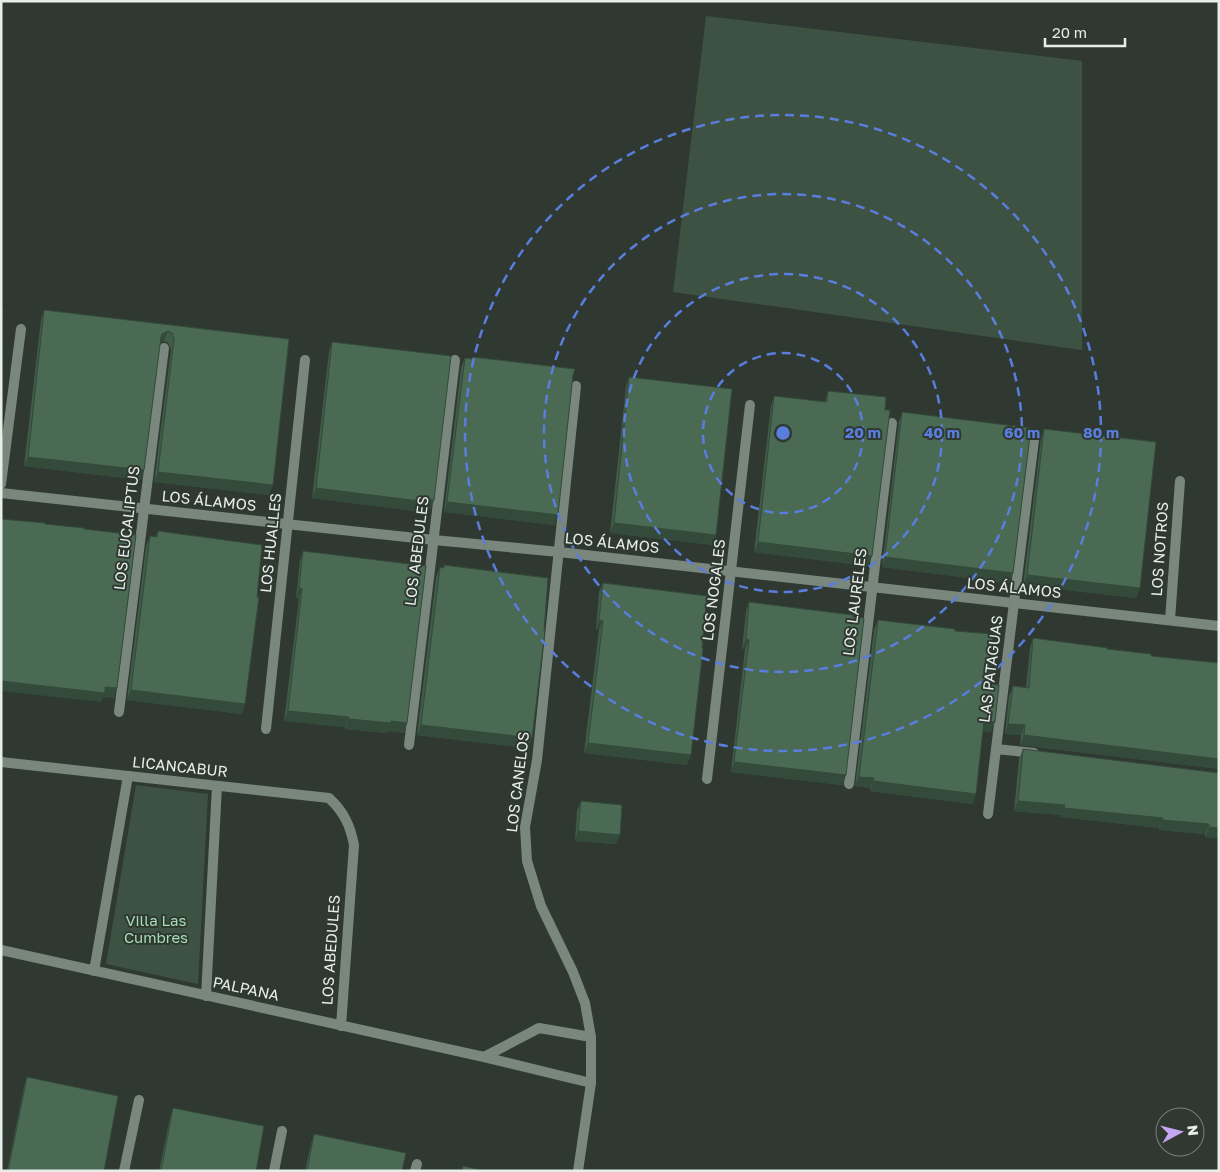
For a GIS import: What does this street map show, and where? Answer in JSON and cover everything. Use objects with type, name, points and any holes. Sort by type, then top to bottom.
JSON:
[{"type":"street","points":[[1,484],[21,330]]},
{"type":"street","name":"LOS EUCALIPTUS","points":[[119,712],[164,348]]},
{"type":"street","name":"LOS HUALLES","points":[[266,729],[305,360]]},
{"type":"street","name":"LOS ABEDULES","points":[[410,745],[455,360]]},
{"type":"street","name":"LOS CANELOS","points":[[576,386],[537,760],[526,827],[526,861],[540,906],[573,972],[585,1003],[591,1036],[591,1083],[578,1171]]},
{"type":"street","name":"LOS NOGALES","points":[[707,779],[750,405]]},
{"type":"street","name":"LOS LAURELES","points":[[849,784],[892,423]]},
{"type":"street","name":"LAS PATAGUAS","points":[[988,814],[1034,440]]},
{"type":"street","name":"LOS NOTROS","points":[[1170,620],[1180,481]]},
{"type":"street","name":"LOS ÁLAMOS","points":[[1,493],[559,552],[1219,626]]},
{"type":"street","points":[[996,749],[1044,755]]},
{"type":"street","name":"LICANCABUR","points":[[1,762],[329,798],[339,807],[346,818]]},
{"type":"street","points":[[94,971],[128,776]]},
{"type":"street","points":[[206,996],[217,786]]},
{"type":"street","name":"LOS ABEDULES","points":[[341,1026],[354,845],[346,818]]},
{"type":"street","name":"PALPANA","points":[[1,950],[484,1057],[591,1083]]},
{"type":"street","points":[[484,1057],[539,1028],[591,1036]]},
{"type":"street","points":[[124,1171],[139,1100]]},
{"type":"street","points":[[274,1171],[282,1131]]},
{"type":"green space","points":[[706,16],[1082,61],[1082,350],[673,292]]},
{"type":"green space","name":"Villa Las Cumbres","points":[[136,785],[208,794],[198,984],[106,964]]},
{"type":"building","points":[[44,310],[289,339],[273,485],[158,472],[174,339],[172,333],[168,331],[162,334],[161,337],[144,470],[28,457]]},
{"type":"building","points":[[332,342],[451,356],[434,500],[419,499],[419,501],[316,488]]},
{"type":"building","points":[[473,357],[575,369],[558,515],[447,502],[465,358],[472,359]]},
{"type":"building","points":[[629,377],[732,389],[716,535],[614,523]]},
{"type":"building","points":[[828,391],[886,397],[885,410],[890,410],[872,556],[758,542],[774,396],[827,402]]},
{"type":"building","points":[[902,412],[1031,428],[1013,573],[885,557]]},
{"type":"building","points":[[1044,429],[1156,442],[1140,588],[1027,575]]},
{"type":"building","points":[[1,519],[136,535],[117,688],[105,687],[105,693],[1,681]]},
{"type":"building","points":[[158,531],[262,545],[257,597],[259,597],[245,704],[131,690],[150,536],[157,537]]},
{"type":"building","points":[[303,551],[426,566],[407,723],[349,719],[349,717],[288,711],[302,589],[299,588]]},
{"type":"building","points":[[444,565],[548,578],[545,631],[532,738],[421,725],[440,567],[444,568]]},
{"type":"building","points":[[603,583],[707,596],[691,755],[588,743],[603,621],[599,620]]},
{"type":"building","points":[[749,602],[864,618],[846,775],[734,762],[749,640],[746,639]]},
{"type":"building","points":[[878,620],[955,629],[955,631],[993,634],[988,684],[999,685],[995,722],[984,721],[976,794],[873,781],[874,778],[859,777]]},
{"type":"building","points":[[1033,638],[1151,654],[1151,656],[1219,663],[1219,759],[1024,735],[1025,725],[1008,724],[1013,686],[1029,688]]},
{"type":"building","points":[[1023,749],[1219,773],[1219,828],[1209,827],[1209,824],[1064,808],[1065,805],[1018,801]]},
{"type":"building","points":[[581,801],[622,805],[620,835],[578,831]]},
{"type":"building","points":[[27,1077],[118,1096],[104,1171],[8,1171]]},
{"type":"building","points":[[173,1108],[264,1126],[256,1171],[161,1171]]},
{"type":"building","points":[[314,1134],[406,1153],[402,1171],[307,1171]]},
{"type":"building","points":[[463,1166],[485,1171],[462,1171]]}]
